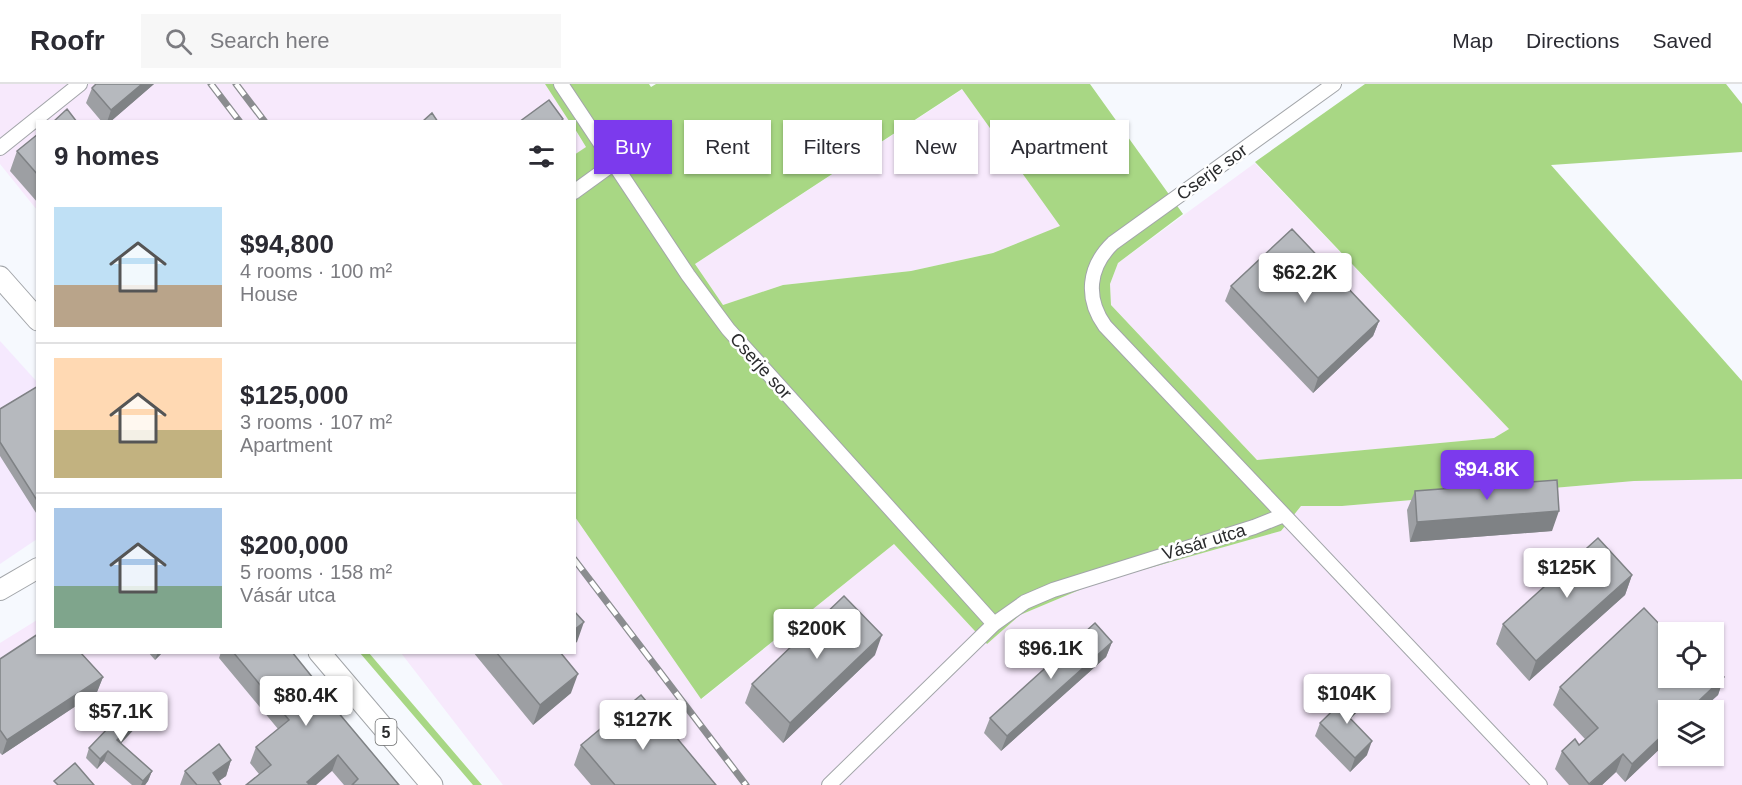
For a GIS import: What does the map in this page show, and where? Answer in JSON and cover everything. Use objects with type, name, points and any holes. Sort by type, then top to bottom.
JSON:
[{"type":"main road","points":[[0,277],[36,318]]},
{"type":"main road","name":"5","points":[[321,654],[432,785]]},
{"type":"street","points":[[0,148],[80,84]]},
{"type":"street","name":"Cserje sor","points":[[561,84],[594,133]]},
{"type":"street","name":"Cserje sor","points":[[1284,515],[1105,326],[1099,318],[1092,299],[1092,279],[1099,259],[1113,243],[1334,84]]},
{"type":"street","points":[[576,191],[599,174]]},
{"type":"street","name":"Cserje sor","points":[[621,174],[688,275],[728,329],[994,624]]},
{"type":"street","points":[[1284,515],[1540,785]]},
{"type":"street","name":"Vásár utca","points":[[829,785],[994,624],[1025,602],[1053,590],[1254,527],[1284,515]]},
{"type":"street","points":[[0,590],[36,569]]},
{"type":"shaded area","points":[[0,84],[545,84],[568,120],[36,120],[36,209],[0,164]]},
{"type":"shaded area","points":[[963,89],[990,127],[990,174],[1024,174],[1061,226],[993,253],[911,271],[783,285],[723,305],[695,264],[833,174],[882,174],[882,142],[894,134],[894,174],[978,174],[978,120],[916,120]]},
{"type":"shaded area","points":[[576,132],[586,147],[576,154]]},
{"type":"shaded area","points":[[1255,163],[1509,429],[1495,438],[1257,460],[1111,305],[1110,284],[1118,263]]},
{"type":"shaded area","points":[[0,341],[36,381],[36,540],[0,564]]},
{"type":"shaded area","points":[[1742,479],[1742,785],[503,785],[402,654],[576,654],[576,518],[702,699],[894,544],[987,644],[1020,615],[1096,583],[1281,531],[1301,506],[1342,506],[1634,481]]},
{"type":"shaded area","points":[[36,621],[36,654],[283,654],[393,785],[0,785],[0,643]]},
{"type":"green space","points":[[545,84],[649,84],[651,87],[656,84],[1090,84],[1116,120],[990,120],[990,128],[962,89],[915,120],[894,120],[894,134],[882,141],[882,120],[783,120],[783,174],[832,174],[695,264],[723,305],[783,285],[911,271],[993,253],[1060,226],[1023,174],[1129,174],[1129,139],[1183,214],[1118,263],[1110,284],[1111,305],[1257,460],[1494,438],[1509,429],[1255,162],[1365,84],[1726,84],[1742,104],[1742,152],[1551,165],[1742,381],[1742,479],[1634,481],[1342,506],[1301,506],[1281,531],[1096,583],[1020,615],[987,644],[894,544],[701,699],[576,518],[576,154],[586,147],[576,131],[576,120],[568,120]]},
{"type":"green space","points":[[361,654],[370,654],[482,785],[473,785]]},
{"type":"building","points":[[96,84],[142,84],[111,110],[92,88]]},
{"type":"building","points":[[549,100],[563,119],[562,120],[522,120]]},
{"type":"building","points":[[67,109],[75,120],[55,120]]},
{"type":"building","points":[[432,113],[437,120],[424,120]]},
{"type":"building","points":[[36,136],[36,173],[17,151]]},
{"type":"building","points":[[1292,229],[1379,321],[1318,378],[1231,286]]},
{"type":"building","points":[[36,387],[36,499],[0,442],[0,409]]},
{"type":"building","points":[[1557,480],[1559,511],[1417,522],[1415,491]]},
{"type":"building","points":[[1598,538],[1632,575],[1536,661],[1503,624]]},
{"type":"building","points":[[844,596],[882,635],[790,723],[752,684]]},
{"type":"building","points":[[1644,608],[1658,623],[1658,688],[1712,688],[1700,700],[1658,700],[1658,739],[1632,764],[1623,754],[1589,784],[1562,751],[1575,739],[1579,745],[1598,728],[1560,687]]},
{"type":"building","points":[[576,613],[584,622],[576,628]]},
{"type":"building","points":[[1095,623],[1112,642],[1007,736],[990,718]]},
{"type":"building","points":[[36,635],[36,654],[82,654],[103,677],[7,740],[0,730],[0,659]]},
{"type":"building","points":[[235,654],[294,654],[313,678],[311,680],[399,785],[352,785],[358,779],[338,755],[307,782],[310,785],[246,785],[271,765],[256,747],[289,720]]},
{"type":"building","points":[[498,654],[562,654],[578,674],[540,705]]},
{"type":"building","points":[[1357,687],[1365,695],[1346,714],[1372,741],[1355,758],[1320,723]]},
{"type":"building","points":[[641,695],[716,785],[615,785],[581,745]]},
{"type":"building","points":[[131,704],[142,714],[117,740],[152,771],[143,781],[108,751],[100,759],[89,748]]},
{"type":"building","points":[[219,744],[231,760],[213,773],[221,785],[197,785],[185,771]]},
{"type":"building","points":[[75,763],[94,785],[58,785],[54,781]]},
{"type":"railway","points":[[211,84],[238,120]]},
{"type":"railway","points":[[236,84],[263,120]]},
{"type":"railway","points":[[576,562],[746,785]]}]
